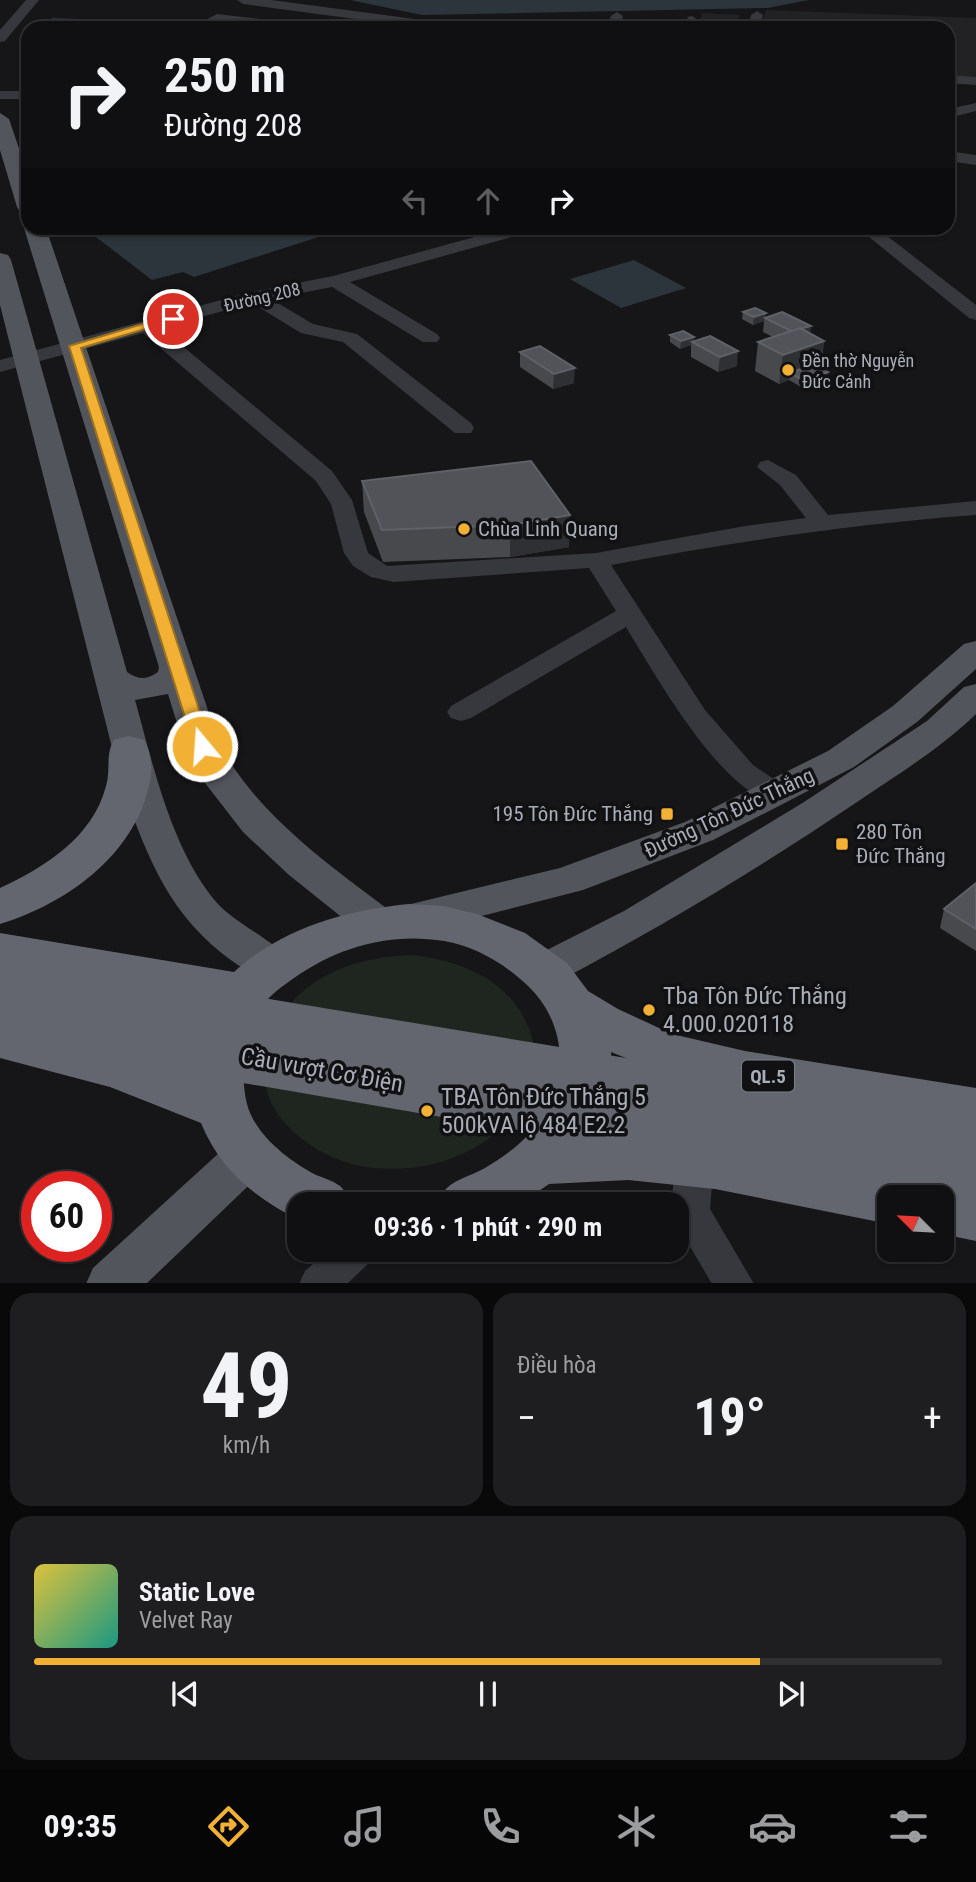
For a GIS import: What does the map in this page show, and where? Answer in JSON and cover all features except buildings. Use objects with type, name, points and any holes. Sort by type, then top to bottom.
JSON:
[{"type":"highway","points":[[0,907],[49,883],[107,834],[127,799],[131,782],[130,749]]},
{"type":"highway","points":[[293,1192],[269,1177],[248,1156],[232,1133],[221,1108],[216,1083],[218,1057],[225,1032],[259,981],[296,952],[322,939],[394,922],[462,928],[506,944],[558,988],[585,1047],[586,1071],[581,1095],[572,1118],[558,1141],[515,1181],[491,1192]]},
{"type":"highway","points":[[0,951],[259,981]]},
{"type":"highway","name":"Cầu vượt Cơ Điện","points":[[0,981],[976,1142]]},
{"type":"highway","name":"QL.5","points":[[558,988],[592,1019],[641,1044],[694,1062],[976,1110]]},
{"type":"highway","name":"Cầu vượt Cơ Điện","points":[[0,1015],[976,1182]]},
{"type":"highway","points":[[0,1040],[86,1058],[134,1072],[221,1108]]},
{"type":"highway","points":[[538,1162],[632,1155],[695,1162],[877,1198]]},
{"type":"highway","points":[[954,1212],[976,1216]]},
{"type":"main road","points":[[0,119],[21,184]]},
{"type":"main road","points":[[37,235],[202,746],[226,789],[242,810],[285,851],[394,922]]},
{"type":"main road","points":[[0,260],[12,362],[113,678],[130,749],[156,826],[197,905],[259,981]]},
{"type":"main road","name":"Đường Tôn Đức Thắng","points":[[394,922],[569,880],[699,831],[841,760],[905,714],[976,651]]},
{"type":"main road","points":[[113,678],[124,687],[138,691],[152,689],[174,676],[177,664]]},
{"type":"main road","name":"Đường Tôn Đức Thắng","points":[[558,988],[638,921],[817,811],[940,729],[976,695]]},
{"type":"main road","points":[[111,1283],[248,1156]]},
{"type":"street","points":[[0,38],[33,0]]},
{"type":"street","points":[[243,0],[400,21]]},
{"type":"street","points":[[211,21],[217,18],[243,21]]},
{"type":"street","points":[[955,80],[976,81]]},
{"type":"street","points":[[0,95],[21,95]]},
{"type":"street","points":[[955,112],[976,107]]},
{"type":"street","points":[[955,157],[976,160]]},
{"type":"street","name":"Đường 208","points":[[12,362],[254,297],[335,281],[499,235]]},
{"type":"street","points":[[876,235],[976,314]]},
{"type":"street","points":[[335,281],[430,338]]},
{"type":"street","points":[[254,297],[307,329],[350,338],[463,428]]},
{"type":"street","points":[[146,326],[324,477],[336,490],[343,506],[356,556],[373,571],[394,575],[596,560],[745,533],[904,513],[976,508]]},
{"type":"street","points":[[768,467],[788,480],[822,523]]},
{"type":"street","points":[[596,560],[695,716],[743,772],[774,793]]},
{"type":"street","points":[[461,712],[630,614]]},
{"type":"street","points":[[695,1162],[690,1211],[734,1283]]},
{"type":"street","points":[[319,1283],[343,1262]]},
{"type":"shaded area","points":[[350,0],[809,0],[768,8],[422,15]]},
{"type":"shaded area","points":[[766,10],[976,18],[976,77],[955,75],[955,21],[763,21]]},
{"type":"shaded area","points":[[702,13],[740,15],[738,21],[699,21]]},
{"type":"shaded area","points":[[52,18],[109,21],[49,21]]},
{"type":"shaded area","points":[[93,235],[325,235],[194,277],[183,272],[152,280]]},
{"type":"shaded area","points":[[634,260],[686,288],[621,308],[570,279]]},
{"type":"shaded area","points":[[410,955],[446,961],[479,974],[507,994],[518,1008],[530,1031],[534,1046],[520,1103],[509,1122],[491,1137],[447,1160],[399,1169],[349,1163],[313,1146],[282,1120],[272,1104],[266,1086],[267,1060],[289,1007],[314,983],[353,964]]},
{"type":"place","name":"Đền thờ Nguyễn Đức Cảnh","points":[[788,370]]},
{"type":"place","name":"Chùa Linh Quang","points":[[464,529]]},
{"type":"place","name":"195 Tôn Đức Thắng","points":[[667,814]]},
{"type":"place","name":"280 Tôn Đức Thắng","points":[[842,844]]},
{"type":"place","name":"Tba Tôn Đức Thắng 4.000.020118","points":[[649,1010]]},
{"type":"place","name":"TBA Tôn Đức Thắng 5 500kVA lộ 484 E2.2","points":[[427,1111]]},
{"type":"route","points":[[173,319],[75,346],[202,746]]}]
